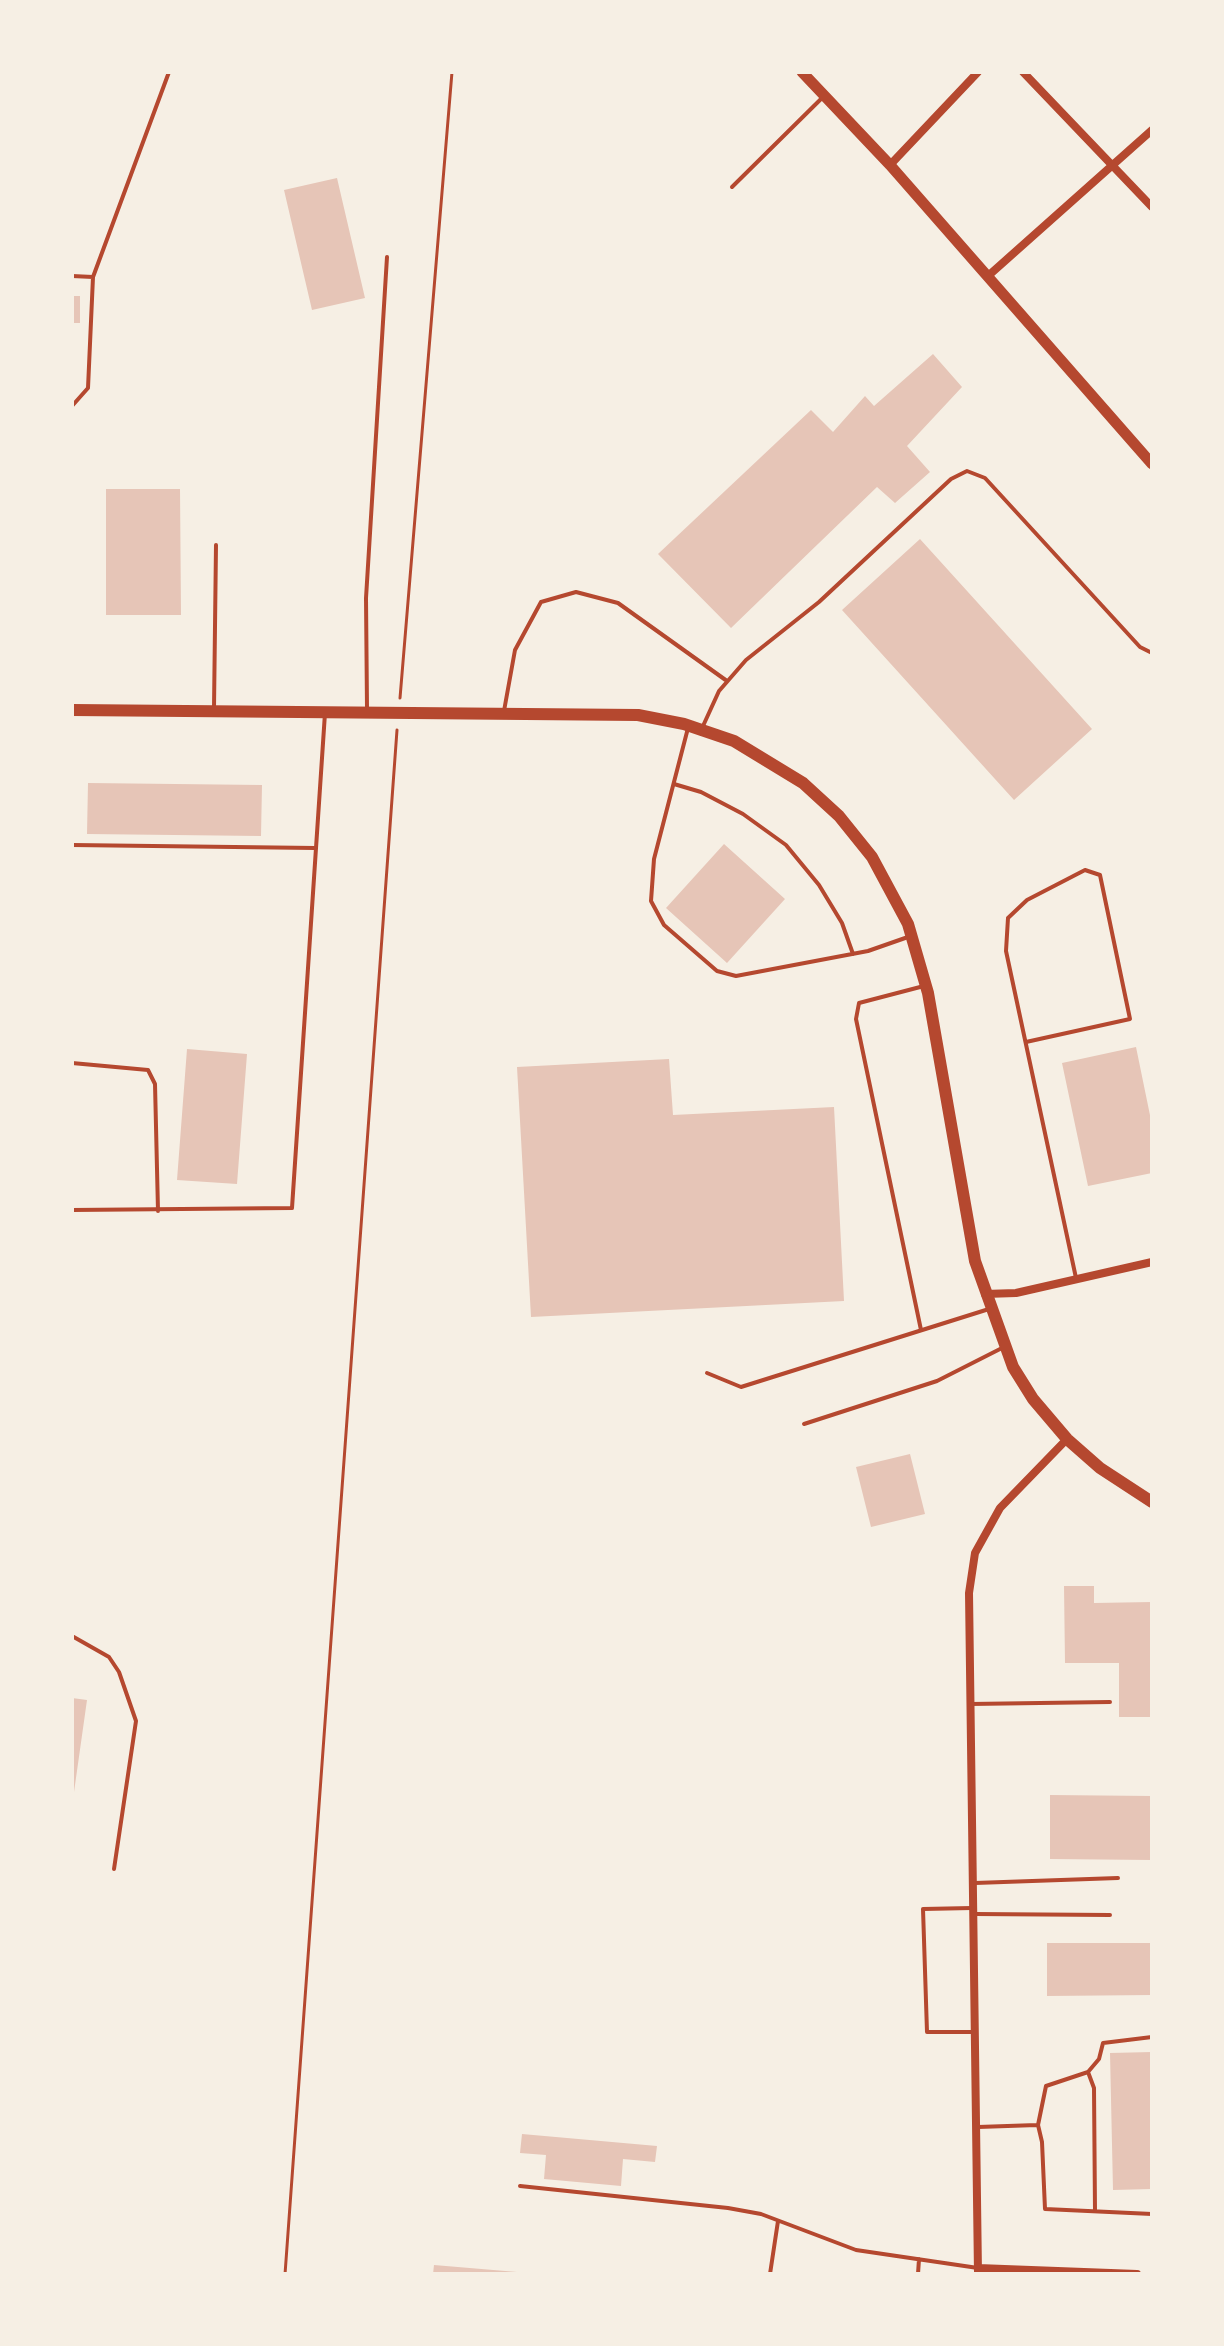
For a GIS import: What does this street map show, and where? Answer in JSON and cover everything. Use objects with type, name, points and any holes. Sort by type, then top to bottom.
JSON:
[{"type":"main road","points":[[72,710],[615,713],[695,727],[734,741],[780,767],[839,816],[885,877],[912,936],[926,986],[970,1236],[984,1294],[1004,1347],[1033,1399],[1067,1439],[1100,1468],[1152,1502]]},
{"type":"street","points":[[802,72],[890,165],[1152,464]]},
{"type":"street","points":[[890,165],[978,72]]},
{"type":"street","points":[[1023,72],[1152,207]]},
{"type":"street","points":[[988,276],[1152,130]]},
{"type":"street","points":[[984,1294],[1016,1293],[1152,1262]]},
{"type":"street","points":[[1067,1439],[1000,1508],[975,1553],[969,1593],[978,2271],[1137,2274]]},
{"type":"lane","points":[[72,406],[88,388],[93,277],[169,72]]},
{"type":"lane","points":[[732,187],[825,96]]},
{"type":"lane","points":[[367,711],[366,598],[387,257]]},
{"type":"lane","points":[[72,276],[93,277]]},
{"type":"lane","points":[[912,936],[853,954],[736,976],[717,971],[664,925],[651,901],[654,859],[674,784],[695,727],[727,681],[746,660],[819,602],[951,479],[967,471],[985,478],[1140,647],[1152,653]]},
{"type":"lane","points":[[214,710],[216,545]]},
{"type":"lane","points":[[504,711],[515,650],[541,602],[576,592],[618,603],[727,681]]},
{"type":"lane","points":[[72,1210],[292,1208],[325,711]]},
{"type":"lane","points":[[674,784],[701,792],[743,814],[786,845],[819,885],[842,923],[853,954]]},
{"type":"lane","points":[[72,845],[315,848]]},
{"type":"lane","points":[[1026,1042],[1130,1019],[1100,875],[1085,870],[1027,900],[1008,918],[1006,951],[1076,1278]]},
{"type":"lane","points":[[921,1330],[856,1019],[859,1003],[926,986]]},
{"type":"lane","points":[[72,1063],[148,1070],[155,1084],[158,1211]]},
{"type":"lane","points":[[707,1373],[741,1387],[989,1309]]},
{"type":"lane","points":[[804,1424],[937,1381],[1004,1347]]},
{"type":"lane","points":[[72,1636],[109,1657],[119,1672],[136,1721],[114,1869]]},
{"type":"lane","points":[[970,1704],[1110,1702]]},
{"type":"lane","points":[[972,1883],[1118,1878]]},
{"type":"lane","points":[[974,2032],[927,2032],[923,1909],[1110,1915]]},
{"type":"lane","points":[[1152,2037],[1103,2043],[1099,2059],[1088,2072],[1046,2086],[1038,2125],[1042,2142],[1045,2209],[1152,2214]]},
{"type":"lane","points":[[1088,2072],[1094,2088],[1095,2211]]},
{"type":"lane","points":[[975,2127],[1038,2125]]},
{"type":"lane","points":[[520,2186],[728,2208],[778,2221],[856,2250],[978,2271]]},
{"type":"lane","points":[[770,2274],[778,2221]]},
{"type":"lane","points":[[918,2274],[919,2259]]},
{"type":"path","points":[[285,2274],[399,711],[452,72]]},
{"type":"building","points":[[337,178],[365,298],[312,310],[284,190]]},
{"type":"building","points":[[72,296],[80,296],[80,323],[72,323]]},
{"type":"building","points":[[933,354],[962,387],[907,446],[930,472],[895,503],[877,487],[731,628],[658,554],[811,410],[833,432],[865,396],[874,406]]},
{"type":"building","points":[[106,489],[180,489],[181,615],[106,615]]},
{"type":"building","points":[[920,539],[1092,729],[1014,800],[842,610]]},
{"type":"building","points":[[88,783],[262,785],[261,836],[87,834]]},
{"type":"building","points":[[724,844],[785,899],[727,963],[666,908]]},
{"type":"building","points":[[1136,1047],[1152,1125],[1152,1173],[1088,1186],[1062,1063]]},
{"type":"building","points":[[187,1049],[247,1054],[237,1184],[177,1180]]},
{"type":"building","points":[[669,1059],[673,1115],[834,1107],[844,1301],[531,1317],[517,1067]]},
{"type":"building","points":[[910,1454],[925,1514],[871,1527],[856,1467]]},
{"type":"building","points":[[1064,1586],[1094,1586],[1094,1603],[1152,1602],[1152,1717],[1119,1717],[1119,1663],[1065,1663]]},
{"type":"building","points":[[72,1698],[87,1700],[74,1792],[72,1791]]},
{"type":"building","points":[[1050,1795],[1152,1796],[1152,1860],[1050,1859]]},
{"type":"building","points":[[1047,1943],[1152,1943],[1152,1995],[1047,1996]]},
{"type":"building","points":[[1152,2052],[1152,2189],[1113,2190],[1110,2053]]},
{"type":"building","points":[[522,2134],[657,2146],[655,2162],[623,2159],[621,2186],[544,2179],[546,2155],[520,2153]]},
{"type":"building","points":[[434,2265],[517,2272],[517,2274],[433,2274]]}]
